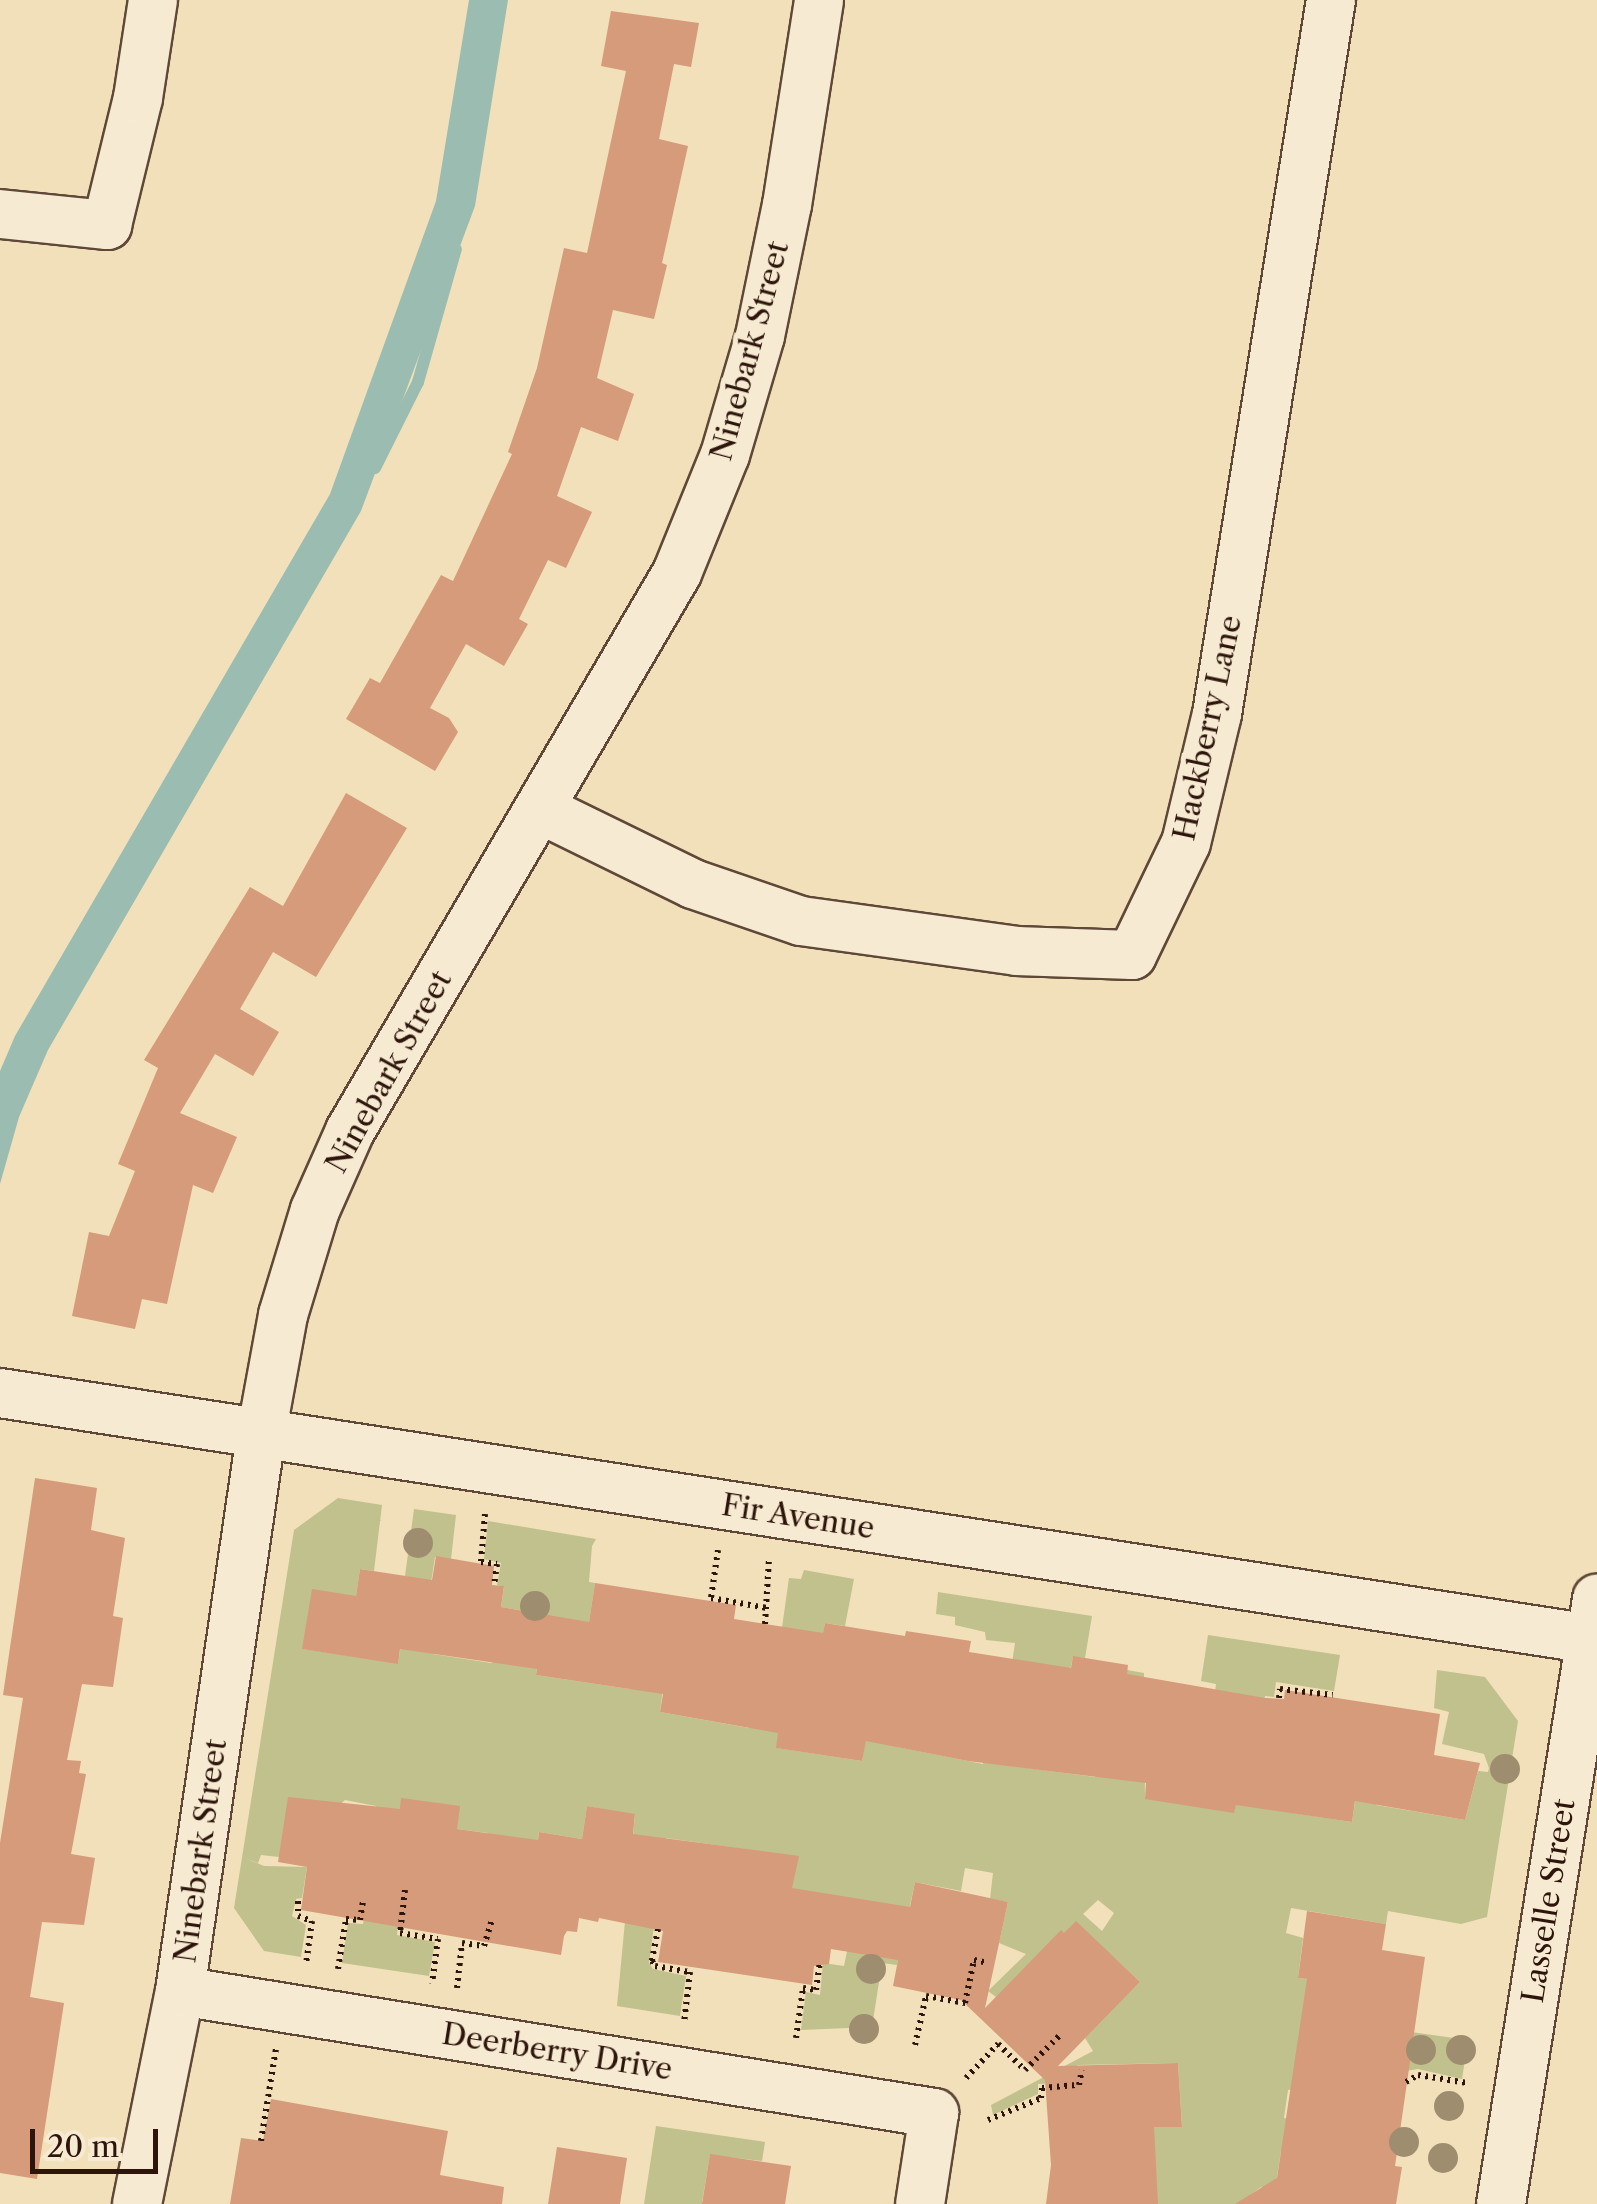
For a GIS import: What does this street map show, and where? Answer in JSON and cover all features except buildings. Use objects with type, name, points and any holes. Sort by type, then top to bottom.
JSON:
[{"type":"street","points":[[0,214],[108,225],[138,98],[153,0]]},
{"type":"street","name":"Ninebark Street","points":[[137,2204],[180,1991],[261,1434],[283,1315],[315,1210],[350,1132],[542,810],[677,573],[726,455],[764,317],[819,0]]},
{"type":"street","name":"Hackberry Lane","points":[[542,810],[693,884],[800,921],[1016,952],[1132,956],[1186,843],[1217,714],[1331,0]]},
{"type":"street","name":"Fir Avenue","points":[[0,1393],[1595,1626]]},
{"type":"street","name":"Lasselle Street","points":[[1501,2204],[1595,1626]]},
{"type":"street","name":"Deerberry Drive","points":[[180,1991],[934,2113],[920,2204]]},
{"type":"path","points":[[485,1514],[481,1562],[497,1564],[494,1585]]},
{"type":"path","points":[[718,1550],[710,1598],[767,1608]]},
{"type":"path","points":[[765,1624],[764,1580],[769,1558]]},
{"type":"path","points":[[1279,1698],[1280,1688],[1333,1695]]},
{"type":"path","points":[[405,1890],[400,1933],[438,1939],[432,1984]]},
{"type":"path","points":[[298,1901],[298,1916],[312,1921],[306,1964]]},
{"type":"path","points":[[338,1969],[346,1919],[360,1920],[364,1902]]},
{"type":"path","points":[[458,1988],[462,1943],[484,1946],[492,1920]]},
{"type":"path","points":[[658,1930],[652,1961],[655,1966],[690,1972],[684,2023]]},
{"type":"path","points":[[915,2045],[926,1996],[965,2002],[974,1960],[988,1963]]},
{"type":"path","points":[[796,2038],[803,1988],[816,1990],[820,1962]]},
{"type":"path","points":[[966,2078],[998,2044],[1025,2070],[1059,2036]]},
{"type":"path","points":[[261,2141],[274,2061]]},
{"type":"path","points":[[988,2120],[1041,2098],[1042,2088],[1079,2084],[1082,2070]]},
{"type":"path","points":[[1406,2082],[1418,2075],[1467,2084]]},
{"type":"green space","points":[[338,1498],[382,1505],[374,1571],[360,1569],[356,1596],[303,1649],[398,1663],[412,1578],[405,1576],[414,1509],[456,1515],[451,1559],[435,1557],[427,1608],[433,1654],[491,1663],[520,1650],[525,1611],[501,1607],[504,1587],[497,1585],[501,1563],[484,1559],[488,1521],[596,1539],[592,1546],[589,1582],[595,1583],[589,1622],[542,1634],[536,1675],[630,1689],[665,1673],[660,1712],[749,1728],[774,1684],[789,1578],[801,1579],[804,1570],[854,1579],[845,1626],[825,1623],[820,1652],[780,1722],[777,1748],[862,1761],[866,1736],[898,1747],[983,1764],[992,1724],[1007,1696],[1015,1643],[986,1640],[985,1632],[955,1625],[955,1617],[936,1614],[938,1592],[1092,1616],[1085,1658],[1073,1657],[1069,1675],[1012,1766],[1095,1777],[1127,1670],[1144,1673],[1145,1798],[1234,1812],[1238,1795],[1213,1710],[1216,1684],[1201,1681],[1208,1635],[1340,1655],[1334,1691],[1276,1682],[1274,1697],[1265,1696],[1259,1737],[1261,1808],[1352,1822],[1366,1732],[1385,1748],[1376,1805],[1465,1820],[1478,1771],[1488,1772],[1489,1768],[1484,1754],[1442,1744],[1449,1712],[1434,1708],[1437,1670],[1485,1677],[1518,1721],[1487,1917],[1461,1924],[1388,1911],[1386,1924],[1291,1908],[1286,1933],[1303,1938],[1298,1978],[1313,1980],[1390,2029],[1468,2040],[1462,2079],[1418,2069],[1288,2090],[1284,2118],[1373,2132],[1281,2151],[1275,2189],[1261,2187],[1250,2195],[1248,2204],[1122,2204],[1154,2127],[1182,2126],[1178,2063],[1077,2065],[1074,2082],[1038,2084],[1038,2094],[993,2115],[991,2105],[1093,2051],[1085,2038],[1140,1982],[1110,1954],[996,1997],[988,1991],[1026,1954],[999,1943],[1008,1902],[990,1899],[993,1873],[965,1868],[961,1891],[915,1882],[897,1965],[882,1963],[872,2027],[801,2030],[806,1992],[820,1995],[823,1963],[844,1966],[858,1899],[729,1952],[744,1849],[666,1838],[649,1963],[653,1969],[686,1976],[680,2016],[617,2006],[635,1815],[587,1806],[582,1839],[539,1832],[535,1858],[476,1917],[488,1833],[457,1829],[402,1890],[397,1935],[435,1942],[429,1976],[342,1963],[348,1923],[363,1924],[366,1903],[361,1901],[376,1806],[345,1800],[279,1857],[261,1855],[258,1863],[245,1858],[264,1866],[307,1867],[302,1898],[296,1899],[292,1916],[306,1925],[301,1957],[264,1951],[234,1908],[294,1530]],"holes":[[[1098,1900],[1114,1913],[1102,1931],[1083,1914]]]},
{"type":"green space","points":[[656,2126],[765,2142],[762,2161],[710,2155],[702,2202],[710,2204],[644,2204]]},
{"type":"water","points":[[469,0],[508,0],[475,206],[361,511],[48,1050],[19,1117],[0,1184],[0,1071],[15,1036],[330,494],[436,201]]},
{"type":"waterway","points":[[375,468],[418,382],[456,249]]}]
